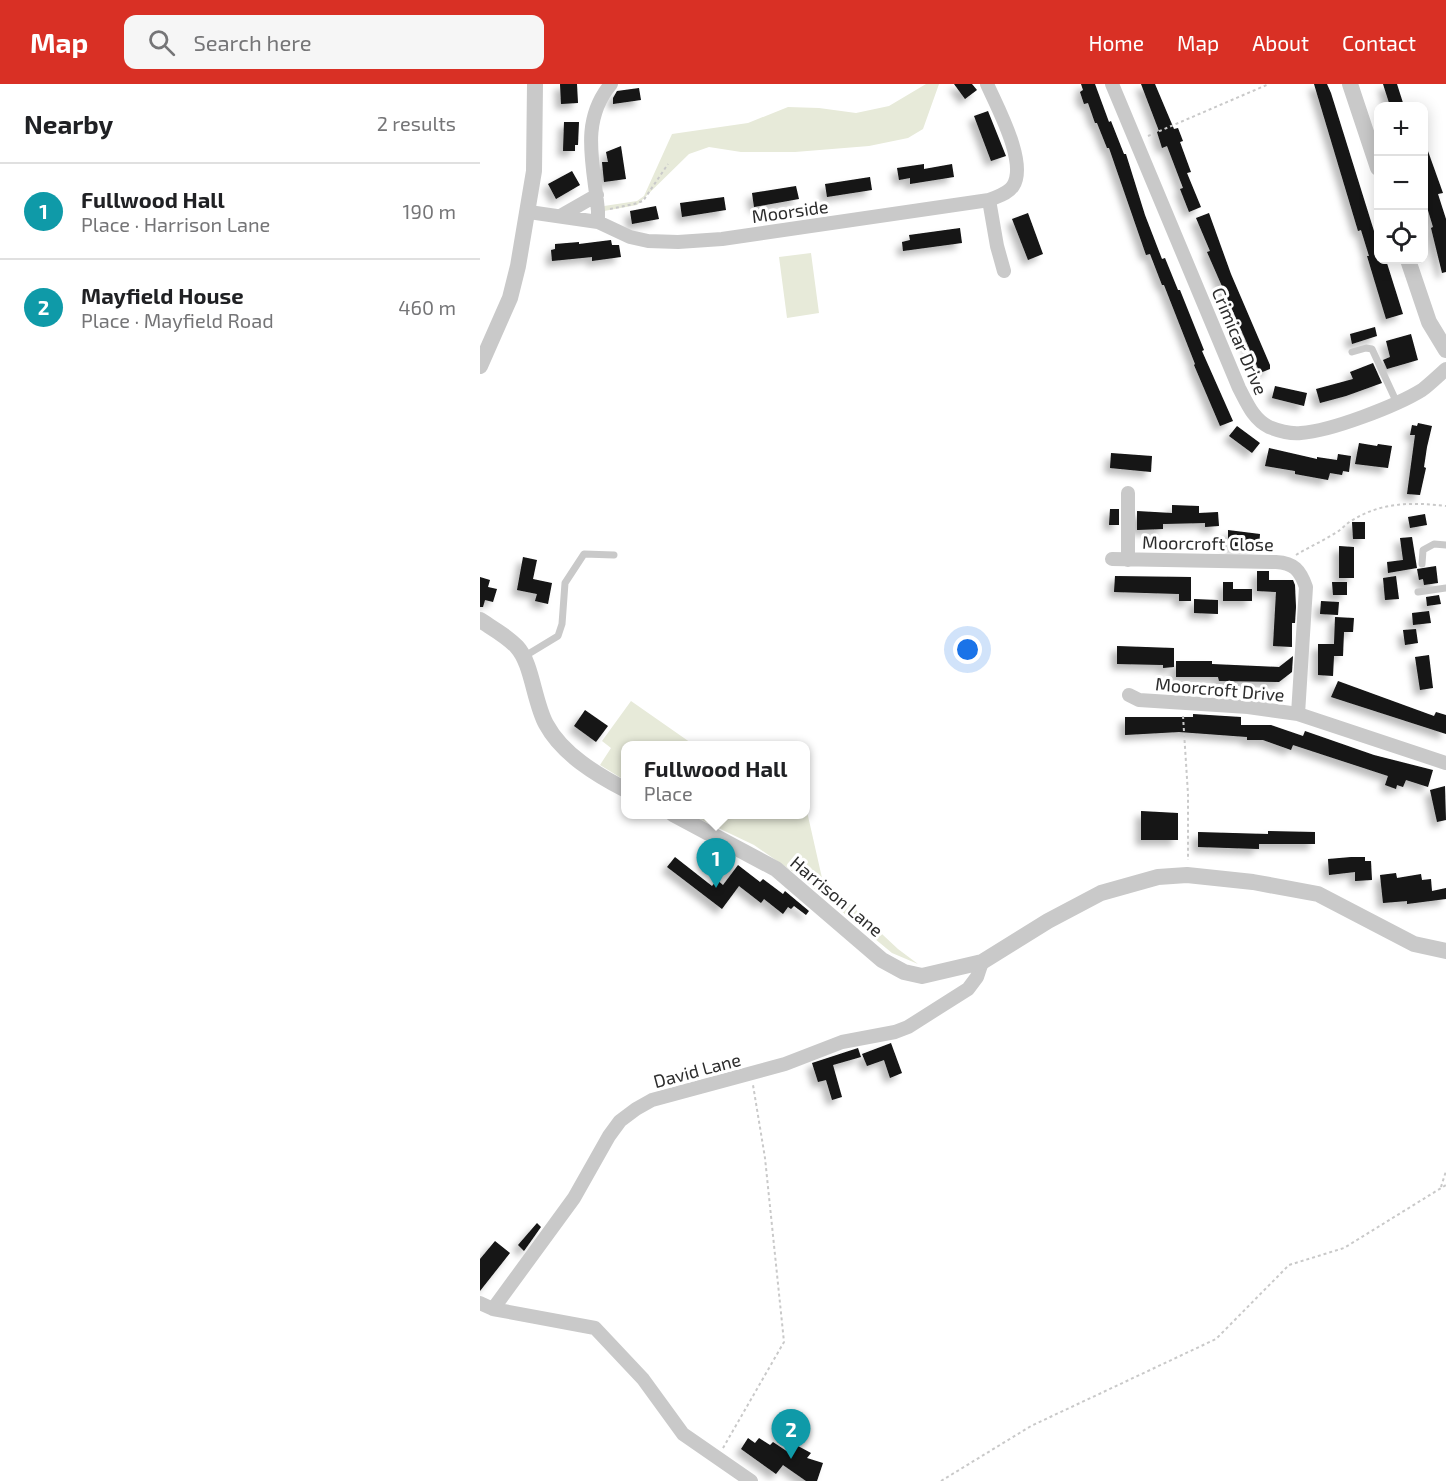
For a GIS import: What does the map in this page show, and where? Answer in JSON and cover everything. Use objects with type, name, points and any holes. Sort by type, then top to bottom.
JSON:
[{"type":"street","points":[[480,366],[510,297],[529,212],[534,171],[535,84]]},
{"type":"street","points":[[598,217],[591,140],[592,120],[603,94],[611,84]]},
{"type":"street","name":"Moorside","points":[[529,212],[598,217],[630,237],[648,241],[678,242],[722,239],[989,200],[1006,193],[1014,185],[1017,173],[1016,159],[1009,137],[987,84]]},
{"type":"street","name":"Crimicar Drive","points":[[1112,84],[1239,388],[1257,419],[1277,429],[1301,433],[1370,414],[1397,403],[1423,389],[1446,369]]},
{"type":"street","points":[[1350,84],[1374,156]]},
{"type":"street","points":[[562,215],[597,195]]},
{"type":"street","points":[[989,200],[1004,271]]},
{"type":"street","points":[[1409,264],[1429,322],[1446,350]]},
{"type":"street","name":"Moorcroft Close","points":[[1128,493],[1128,560]]},
{"type":"street","name":"Moorcroft Close","points":[[1112,559],[1287,563]]},
{"type":"street","points":[[1287,563],[1296,567],[1306,587],[1298,714]]},
{"type":"street","points":[[480,620],[517,647],[524,657],[537,705],[558,743],[582,762],[621,787]]},
{"type":"street","name":"Moorcroft Drive","points":[[1128,694],[1139,700],[1248,707],[1298,714],[1446,763]]},
{"type":"street","name":"Harrison Lane","points":[[682,819],[776,870],[882,960],[904,972],[922,976],[982,962],[1048,921],[1101,893],[1158,876],[1187,874],[1253,882],[1318,894],[1414,944],[1446,951]]},
{"type":"street","name":"David Lane","points":[[486,1306],[574,1198],[620,1121],[652,1100],[785,1064],[832,1045],[895,1032],[908,1027],[968,989],[977,977],[982,962]]},
{"type":"street","points":[[486,1306],[595,1328],[643,1379],[683,1434],[752,1481]]},
{"type":"lane","points":[[1352,352],[1366,348],[1372,349],[1397,403]]},
{"type":"lane","points":[[1422,564],[1423,550],[1427,546],[1446,545]]},
{"type":"lane","points":[[524,657],[558,636],[562,624],[565,583],[585,554],[614,555]]},
{"type":"lane","points":[[1418,592],[1446,588]]},
{"type":"path","points":[[1137,141],[1269,84]]},
{"type":"path","points":[[598,217],[643,201],[668,164]]},
{"type":"path","points":[[1287,563],[1297,554],[1372,510],[1415,502],[1446,506]]},
{"type":"path","points":[[1182,703],[1188,794],[1187,874]]},
{"type":"path","points":[[718,1458],[784,1342],[765,1158],[752,1073]]},
{"type":"path","points":[[1441,1187],[1446,1171]]},
{"type":"path","points":[[941,1481],[1031,1426],[1216,1339],[1289,1265],[1344,1248],[1446,1185]]},
{"type":"green space","points":[[926,84],[939,84],[923,129],[908,138],[869,146],[795,152],[741,152],[709,147],[689,154],[637,205],[604,211],[604,206],[637,201],[644,196],[672,134],[748,123],[788,107],[856,113],[889,106]]},
{"type":"green space","points":[[811,253],[819,313],[787,318],[779,257]]},
{"type":"green space","points":[[631,701],[688,741],[621,741],[621,778],[600,765],[611,748],[602,741]]},
{"type":"green space","points":[[699,819],[809,819],[822,878],[898,949],[918,964],[892,953],[799,876],[754,845]]},
{"type":"building","points":[[560,84],[577,84],[578,103],[561,104]]},
{"type":"building","points":[[954,84],[972,84],[977,90],[965,99]]},
{"type":"building","points":[[1081,84],[1095,84],[1109,122],[1111,121],[1124,154],[1126,154],[1145,215],[1162,259],[1165,258],[1178,290],[1180,290],[1204,350],[1202,351],[1233,421],[1220,426],[1164,285],[1162,285],[1150,254],[1146,255],[1109,148],[1095,123],[1088,103],[1084,104],[1080,92],[1083,90]]},
{"type":"building","points":[[1141,84],[1155,84],[1174,129],[1178,128],[1183,141],[1180,142],[1191,172],[1187,173],[1201,207],[1189,212],[1180,189],[1183,188],[1167,146],[1162,148],[1157,132],[1159,131]]},
{"type":"building","points":[[1314,84],[1327,84],[1331,93],[1374,231],[1374,264],[1387,264],[1403,314],[1386,319],[1361,230],[1358,231]]},
{"type":"building","points":[[1383,84],[1397,84],[1403,102],[1389,102]]},
{"type":"building","points":[[639,88],[641,100],[613,104],[617,91]]},
{"type":"building","points":[[988,111],[1006,156],[991,161],[974,116]]},
{"type":"building","points":[[564,122],[579,122],[578,145],[575,145],[575,151],[563,151]]},
{"type":"building","points":[[621,146],[626,179],[604,182],[602,162],[608,162],[606,152]]},
{"type":"building","points":[[1428,151],[1443,193],[1438,194],[1446,219],[1446,272],[1442,273],[1431,228],[1433,227],[1428,210]]},
{"type":"building","points":[[924,164],[924,169],[952,164],[954,177],[910,184],[910,178],[899,180],[897,168]]},
{"type":"building","points":[[572,171],[580,185],[556,199],[548,184]]},
{"type":"building","points":[[870,177],[872,190],[827,197],[825,184]]},
{"type":"building","points":[[796,186],[799,199],[754,207],[752,193]]},
{"type":"building","points":[[724,197],[726,210],[682,217],[680,203]]},
{"type":"building","points":[[656,206],[659,219],[632,224],[630,211]]},
{"type":"building","points":[[1028,213],[1043,254],[1028,260],[1012,219]]},
{"type":"building","points":[[1209,213],[1231,274],[1270,365],[1270,369],[1260,373],[1207,252],[1210,251],[1196,218]]},
{"type":"building","points":[[960,228],[962,243],[903,251],[902,242],[910,240],[909,235]]},
{"type":"building","points":[[611,240],[612,245],[619,245],[621,257],[592,261],[592,257],[552,261],[551,250],[555,249],[555,244]]},
{"type":"building","points":[[1375,327],[1377,336],[1352,344],[1350,334]]},
{"type":"building","points":[[1411,334],[1418,360],[1387,369],[1383,360],[1390,357],[1386,341]]},
{"type":"building","points":[[1373,363],[1382,383],[1320,403],[1316,389],[1353,379],[1350,372]]},
{"type":"building","points":[[1275,386],[1307,393],[1304,406],[1272,398]]},
{"type":"building","points":[[1418,423],[1432,426],[1420,495],[1407,494],[1415,435],[1410,435],[1412,425],[1417,426]]},
{"type":"building","points":[[1237,426],[1260,443],[1252,453],[1229,436]]},
{"type":"building","points":[[1359,443],[1392,446],[1388,468],[1355,464]]},
{"type":"building","points":[[1269,448],[1317,459],[1317,457],[1337,460],[1338,454],[1351,456],[1349,472],[1343,471],[1342,475],[1330,473],[1328,480],[1265,466]]},
{"type":"building","points":[[1111,453],[1152,456],[1151,472],[1110,468]]},
{"type":"building","points":[[1172,505],[1199,506],[1199,513],[1218,512],[1219,526],[1205,527],[1205,523],[1163,524],[1163,529],[1137,530],[1137,511],[1172,513]]},
{"type":"building","points":[[1110,509],[1119,509],[1119,525],[1109,525]]},
{"type":"building","points":[[1425,514],[1427,525],[1410,528],[1408,517]]},
{"type":"building","points":[[1352,522],[1365,522],[1365,539],[1353,539]]},
{"type":"building","points":[[1228,530],[1260,534],[1259,547],[1228,547]]},
{"type":"building","points":[[1412,537],[1417,568],[1388,573],[1387,562],[1403,560],[1400,538]]},
{"type":"building","points":[[1339,546],[1354,547],[1354,578],[1339,578]]},
{"type":"building","points":[[523,557],[537,560],[533,579],[552,583],[548,604],[535,601],[537,594],[517,590]]},
{"type":"building","points":[[1436,566],[1438,583],[1424,585],[1423,579],[1419,580],[1417,569]]},
{"type":"building","points":[[1257,571],[1269,571],[1269,580],[1293,580],[1296,607],[1295,623],[1292,623],[1292,647],[1273,646],[1276,592],[1257,591]]},
{"type":"building","points":[[1115,576],[1191,577],[1191,601],[1179,601],[1179,594],[1114,592]]},
{"type":"building","points":[[1396,576],[1399,599],[1385,600],[1383,578]]},
{"type":"building","points":[[480,577],[490,580],[488,587],[497,589],[493,602],[485,600],[483,607],[480,607]]},
{"type":"building","points":[[1223,582],[1233,582],[1233,589],[1252,589],[1252,601],[1223,601]]},
{"type":"building","points":[[1332,582],[1347,582],[1347,595],[1333,595]]},
{"type":"building","points":[[1439,595],[1441,604],[1427,606],[1426,597]]},
{"type":"building","points":[[1194,599],[1218,600],[1218,614],[1194,613]]},
{"type":"building","points":[[1321,601],[1339,602],[1338,615],[1320,614]]},
{"type":"building","points":[[1429,611],[1431,623],[1413,625],[1412,613]]},
{"type":"building","points":[[1335,617],[1354,618],[1353,632],[1344,632],[1343,656],[1334,656],[1333,676],[1318,675],[1318,644],[1334,644]]},
{"type":"building","points":[[1416,629],[1418,643],[1405,645],[1403,630]]},
{"type":"building","points":[[1117,646],[1174,648],[1174,667],[1117,664]]},
{"type":"building","points":[[1429,655],[1433,688],[1420,690],[1415,657]]},
{"type":"building","points":[[1293,656],[1292,672],[1279,682],[1219,681],[1218,677],[1176,677],[1176,661],[1212,661],[1212,664],[1279,667]]},
{"type":"building","points":[[1338,681],[1434,716],[1436,712],[1446,715],[1446,734],[1331,697]]},
{"type":"building","points":[[585,710],[608,726],[596,742],[574,726]]},
{"type":"building","points":[[1193,714],[1241,717],[1241,725],[1271,725],[1303,736],[1305,731],[1374,755],[1433,770],[1428,787],[1406,780],[1403,787],[1397,785],[1396,789],[1385,785],[1388,776],[1293,745],[1291,750],[1263,740],[1247,740],[1247,737],[1179,732],[1125,735],[1125,717],[1193,717]]},
{"type":"building","points":[[1445,786],[1446,820],[1437,822],[1430,790]]},
{"type":"building","points":[[1141,811],[1178,813],[1178,840],[1141,840]]},
{"type":"building","points":[[1268,831],[1315,832],[1315,844],[1259,844],[1259,849],[1198,847],[1198,832],[1268,834]]},
{"type":"building","points":[[675,857],[712,886],[717,880],[723,885],[738,865],[760,882],[763,879],[783,894],[785,891],[809,911],[806,915],[794,906],[791,909],[788,907],[783,914],[764,899],[761,903],[739,886],[722,909],[667,867]]},
{"type":"building","points":[[1365,857],[1365,861],[1371,861],[1372,880],[1355,881],[1355,872],[1329,875],[1328,859]]},
{"type":"building","points":[[1396,873],[1397,878],[1421,874],[1422,880],[1431,879],[1432,891],[1446,888],[1446,899],[1407,904],[1407,901],[1383,903],[1380,875]]},
{"type":"building","points":[[891,1043],[902,1073],[890,1078],[884,1060],[867,1066],[862,1054]]},
{"type":"building","points":[[858,1048],[861,1057],[833,1065],[842,1097],[832,1100],[826,1080],[818,1082],[812,1063]]},
{"type":"building","points":[[537,1223],[541,1227],[524,1251],[518,1245]]},
{"type":"building","points":[[495,1241],[510,1253],[480,1291],[480,1259]]},
{"type":"building","points":[[748,1438],[755,1443],[759,1438],[770,1445],[773,1442],[788,1452],[790,1448],[794,1451],[798,1446],[811,1453],[807,1458],[823,1463],[817,1481],[806,1481],[783,1465],[776,1474],[741,1449]]},
{"type":"place","name":"Fullwood Hall","points":[[716,888]]},
{"type":"place","name":"Mayfield House","points":[[791,1459]]}]
